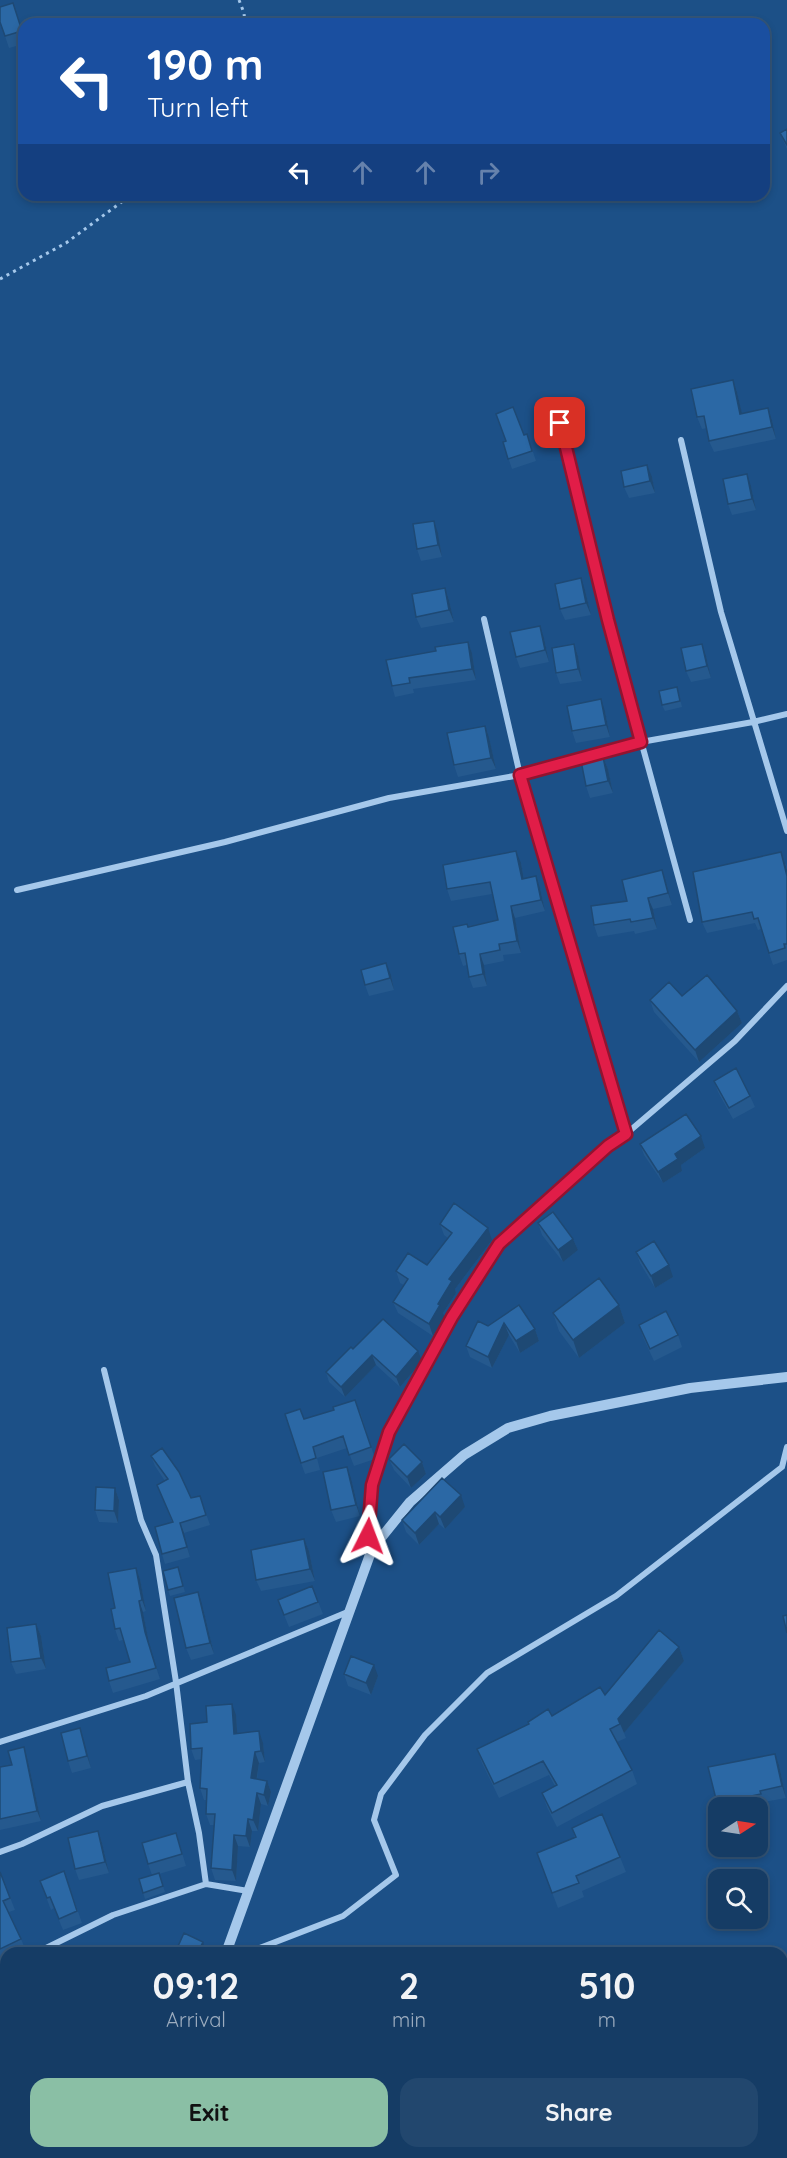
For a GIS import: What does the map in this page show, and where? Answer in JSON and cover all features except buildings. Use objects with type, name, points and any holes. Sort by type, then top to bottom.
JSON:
[{"type":"street","points":[[560,423],[608,620],[690,920]]},
{"type":"street","points":[[681,440],[721,612],[787,831]]},
{"type":"street","points":[[484,619],[520,775],[626,1134]]},
{"type":"street","points":[[17,890],[225,842],[389,798],[520,775],[641,742],[787,714]]},
{"type":"street","points":[[372,1549],[368,1536],[371,1494],[389,1432],[452,1317],[499,1244],[608,1146],[626,1134],[735,1041],[787,986]]},
{"type":"street","points":[[104,1370],[141,1520],[156,1555],[176,1682],[188,1782],[199,1833],[206,1884]]},
{"type":"street","points":[[228,1947],[372,1549],[417,1495],[464,1455],[508,1428],[550,1416],[690,1388],[787,1377]]},
{"type":"street","points":[[263,1947],[344,1916],[396,1875],[374,1820],[381,1794],[425,1735],[488,1673],[616,1596],[783,1467],[787,1447]]},
{"type":"street","points":[[0,1742],[146,1695],[350,1611]]},
{"type":"street","points":[[0,1852],[102,1806],[188,1782]]},
{"type":"street","points":[[48,1947],[113,1915],[206,1884],[248,1891]]},
{"type":"path","points":[[239,0],[244,18]]},
{"type":"path","points":[[0,279],[66,243],[123,201]]},
{"type":"route","points":[[368,1536],[368,1512],[372,1485],[389,1432],[452,1317],[499,1244],[608,1146],[626,1134],[532,809],[520,775],[641,742],[608,620],[560,423]]}]
